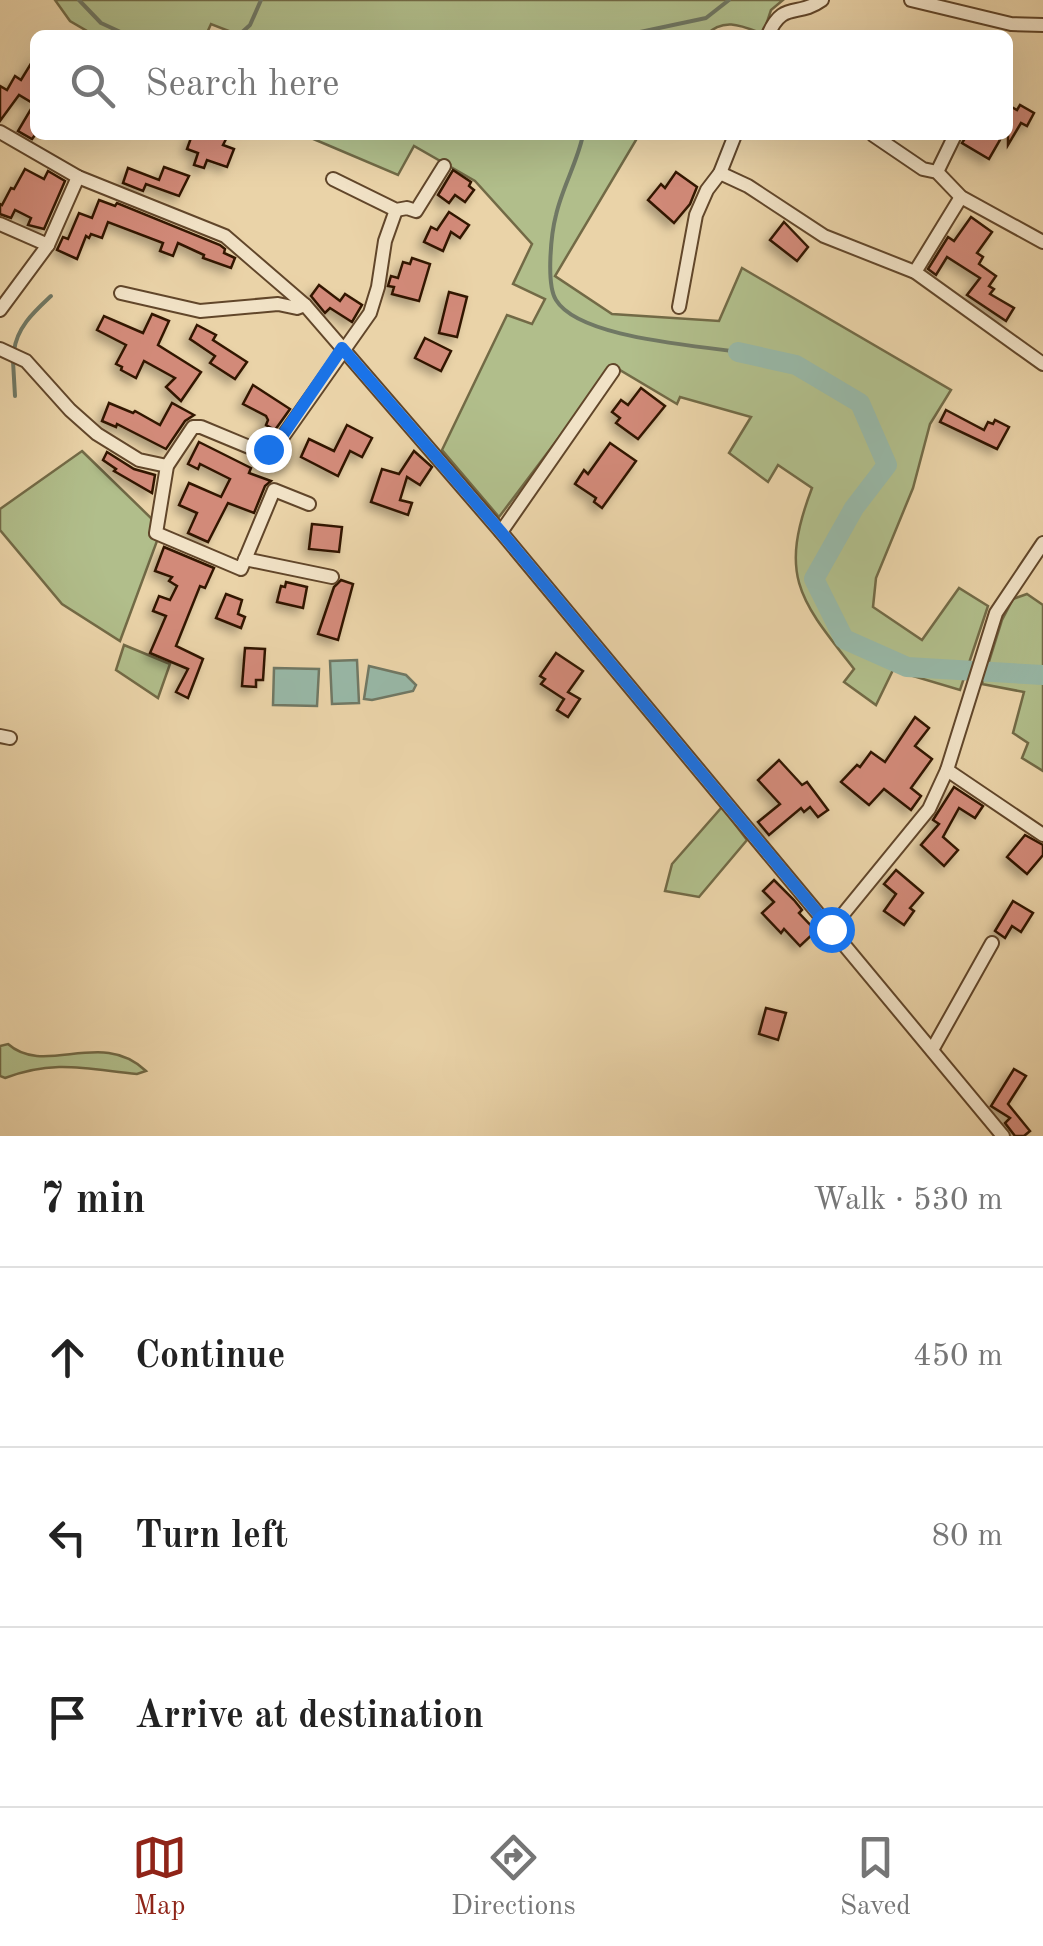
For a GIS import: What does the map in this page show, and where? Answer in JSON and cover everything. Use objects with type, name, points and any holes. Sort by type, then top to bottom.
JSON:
[{"type":"street","points":[[770,30],[783,11],[813,6],[822,0]]},
{"type":"street","points":[[911,0],[1011,24],[1043,25]]},
{"type":"street","points":[[1010,30],[1011,24]]},
{"type":"street","points":[[0,132],[78,177],[225,236],[305,305],[501,532],[1003,1136]]},
{"type":"street","points":[[679,308],[696,215],[732,140]]},
{"type":"street","points":[[880,140],[913,163],[936,172],[962,198],[1043,242]]},
{"type":"street","points":[[936,172],[952,140]]},
{"type":"street","points":[[333,179],[396,210],[416,211],[444,166]]},
{"type":"street","points":[[720,172],[824,236],[915,272],[1043,364]]},
{"type":"street","points":[[0,310],[48,245],[78,177]]},
{"type":"street","points":[[915,272],[962,198]]},
{"type":"street","points":[[309,504],[274,490],[242,570],[156,534],[168,466],[193,427],[254,449],[276,445],[370,312],[385,241],[396,210]]},
{"type":"street","points":[[0,224],[48,245]]},
{"type":"street","points":[[121,293],[200,311],[305,305]]},
{"type":"street","points":[[0,348],[26,361],[97,434],[140,460],[168,466]]},
{"type":"street","points":[[501,532],[613,371]]},
{"type":"street","points":[[831,929],[928,809],[947,770],[996,613],[1043,543]]},
{"type":"street","points":[[246,559],[332,577]]},
{"type":"street","points":[[947,770],[1043,836]]},
{"type":"street","points":[[932,1050],[992,943]]},
{"type":"green space","points":[[55,0],[783,0],[771,10],[764,30],[726,25],[712,30],[226,30],[211,24],[208,30],[85,30],[70,21]]},
{"type":"green space","points":[[316,140],[636,140],[555,276],[612,314],[719,321],[742,268],[951,390],[930,424],[913,488],[876,578],[873,607],[922,640],[959,588],[988,606],[960,690],[893,670],[876,705],[844,682],[854,669],[808,605],[796,566],[802,518],[812,488],[778,465],[768,482],[729,453],[751,417],[680,397],[677,404],[613,366],[499,517],[442,450],[507,315],[532,324],[545,299],[513,284],[532,244],[475,181],[414,146],[398,175]]},
{"type":"green space","points":[[82,451],[153,520],[157,541],[120,641],[62,604],[0,530],[0,509]]},
{"type":"green space","points":[[1027,594],[1043,605],[1043,771],[1022,758],[1028,743],[1013,733],[1024,692],[982,684],[1002,620],[1013,599]]},
{"type":"green space","points":[[124,645],[170,664],[158,698],[116,670]]},
{"type":"green space","points":[[722,807],[747,840],[699,897],[665,891],[672,864]]},
{"type":"green space","points":[[8,1044],[39,1056],[111,1053],[146,1071],[137,1074],[55,1067],[5,1078],[0,1076],[0,1046]]},
{"type":"shaded area","points":[[357,660],[359,703],[332,704],[330,661]]},
{"type":"shaded area","points":[[369,666],[406,675],[416,685],[413,691],[364,699]]},
{"type":"shaded area","points":[[274,668],[319,669],[317,706],[273,705]]},
{"type":"building","points":[[30,65],[30,102],[19,95],[0,121],[0,86],[7,90],[15,76],[21,80]]},
{"type":"building","points":[[1020,105],[1034,113],[1027,126],[1021,123],[1013,137],[1013,108],[1017,110]]},
{"type":"building","points":[[30,111],[30,138],[18,131]]},
{"type":"building","points":[[190,140],[226,140],[223,145],[234,149],[227,167],[207,160],[204,168],[194,165],[198,153],[187,149]]},
{"type":"building","points":[[964,140],[1000,140],[989,159],[962,143]]},
{"type":"building","points":[[164,167],[189,176],[179,196],[146,184],[143,191],[123,183],[128,168],[159,180]]},
{"type":"building","points":[[25,169],[44,179],[48,171],[65,181],[44,229],[28,225],[31,218],[15,210],[11,218],[0,214],[0,204]]},
{"type":"building","points":[[453,170],[471,182],[469,186],[474,190],[465,202],[455,195],[449,203],[438,195]]},
{"type":"building","points":[[676,172],[697,187],[690,204],[674,223],[648,200],[661,184],[665,188]]},
{"type":"building","points":[[99,200],[115,206],[117,203],[220,245],[224,253],[235,258],[231,268],[178,243],[173,256],[160,251],[163,243],[108,222],[102,238],[86,236],[77,259],[57,250],[63,237],[68,239],[79,213],[92,218]]},
{"type":"building","points":[[449,212],[469,225],[460,238],[451,232],[443,251],[424,242],[431,227],[437,230]]},
{"type":"building","points":[[971,217],[992,232],[977,253],[983,257],[979,264],[996,276],[989,286],[994,289],[990,294],[1014,308],[1006,321],[967,295],[980,278],[947,257],[936,275],[928,269],[948,237],[954,241]]},
{"type":"building","points":[[784,222],[808,247],[797,261],[770,240]]},
{"type":"building","points":[[412,258],[430,264],[419,301],[392,294],[394,287],[388,286],[391,276],[398,278],[403,262],[410,264]]},
{"type":"building","points":[[319,285],[340,301],[345,294],[362,305],[352,322],[330,308],[325,313],[311,296]]},
{"type":"building","points":[[449,292],[467,297],[457,337],[439,333]]},
{"type":"building","points":[[152,314],[169,321],[158,345],[201,372],[181,401],[166,387],[175,378],[144,361],[136,378],[121,370],[116,364],[126,345],[97,330],[104,316],[143,333]]},
{"type":"building","points":[[197,325],[216,335],[213,340],[247,362],[235,379],[210,363],[215,356],[190,339]]},
{"type":"building","points":[[425,338],[451,351],[441,371],[415,358]]},
{"type":"building","points":[[253,385],[290,409],[275,430],[266,425],[266,416],[243,404]]},
{"type":"building","points":[[641,388],[665,406],[638,439],[616,423],[620,418],[612,412],[621,400],[628,405]]},
{"type":"building","points":[[109,403],[160,425],[172,403],[194,415],[185,421],[166,449],[117,424],[116,427],[102,421]]},
{"type":"building","points":[[946,410],[984,430],[988,422],[993,424],[995,420],[1009,427],[997,449],[940,422]]},
{"type":"building","points":[[347,425],[372,438],[362,457],[350,451],[338,476],[301,457],[309,439],[334,451]]},
{"type":"building","points":[[199,442],[251,468],[249,473],[271,481],[254,513],[228,503],[208,542],[188,533],[197,513],[179,505],[189,483],[221,497],[230,479],[200,464],[198,469],[188,464]]},
{"type":"building","points":[[610,443],[636,461],[602,508],[594,502],[596,498],[575,484],[584,470],[588,474]]},
{"type":"building","points":[[414,451],[432,467],[420,485],[407,477],[400,500],[412,503],[408,515],[371,502],[382,469],[399,474]]},
{"type":"building","points":[[107,452],[134,469],[155,475],[152,493],[114,471],[103,460]]},
{"type":"building","points":[[312,524],[342,527],[339,552],[309,549]]},
{"type":"building","points":[[164,547],[214,568],[205,588],[200,586],[176,646],[203,659],[188,698],[176,692],[188,669],[150,653],[166,616],[153,611],[159,596],[170,600],[177,586],[169,581],[172,577],[155,571]]},
{"type":"building","points":[[341,580],[353,584],[338,640],[318,634],[334,587]]},
{"type":"building","points":[[286,582],[307,587],[303,608],[277,602]]},
{"type":"building","points":[[226,594],[242,600],[238,614],[245,617],[241,628],[216,618]]},
{"type":"building","points":[[245,648],[265,649],[263,680],[256,680],[256,687],[242,686]]},
{"type":"building","points":[[556,653],[583,671],[568,692],[580,699],[568,717],[557,710],[564,699],[541,684],[545,679],[540,676]]},
{"type":"building","points":[[915,717],[929,728],[915,746],[932,759],[911,788],[921,796],[911,810],[884,789],[869,805],[841,782],[871,752],[885,762]]},
{"type":"building","points":[[779,760],[802,785],[807,782],[828,810],[818,817],[810,807],[804,812],[801,808],[769,835],[758,822],[780,804],[758,780]]},
{"type":"building","points":[[954,787],[983,806],[975,818],[959,808],[943,837],[958,850],[944,866],[921,845],[939,824],[933,820]]},
{"type":"building","points":[[1025,835],[1043,845],[1043,855],[1027,874],[1007,857]]},
{"type":"building","points":[[896,870],[923,893],[910,908],[914,911],[904,925],[884,911],[896,894],[884,884]]},
{"type":"building","points":[[774,880],[816,931],[800,946],[762,913],[774,902],[763,891]]},
{"type":"building","points":[[1013,901],[1033,913],[1021,932],[1012,926],[1005,938],[995,931]]},
{"type":"building","points":[[766,1008],[786,1013],[778,1040],[759,1034]]},
{"type":"building","points":[[1014,1069],[1026,1076],[1008,1104],[1030,1131],[1024,1136],[1015,1136],[1005,1123],[1010,1118],[991,1106]]},
{"type":"waterway","points":[[79,0],[101,23],[116,30]]},
{"type":"waterway","points":[[244,30],[261,0]]},
{"type":"waterway","points":[[650,30],[706,18],[729,0]]},
{"type":"waterway","points":[[582,140],[554,223],[550,271],[556,300],[569,313],[612,331],[738,352]]},
{"type":"waterway","points":[[14,351],[23,327],[51,296]]},
{"type":"waterway","points":[[738,352],[796,365],[860,403],[887,465],[854,508],[814,579],[844,639],[907,667],[1043,675]]},
{"type":"waterway","points":[[13,361],[15,396]]},
{"type":"route","points":[[268,449],[276,445],[342,348],[501,532],[831,929]]}]
